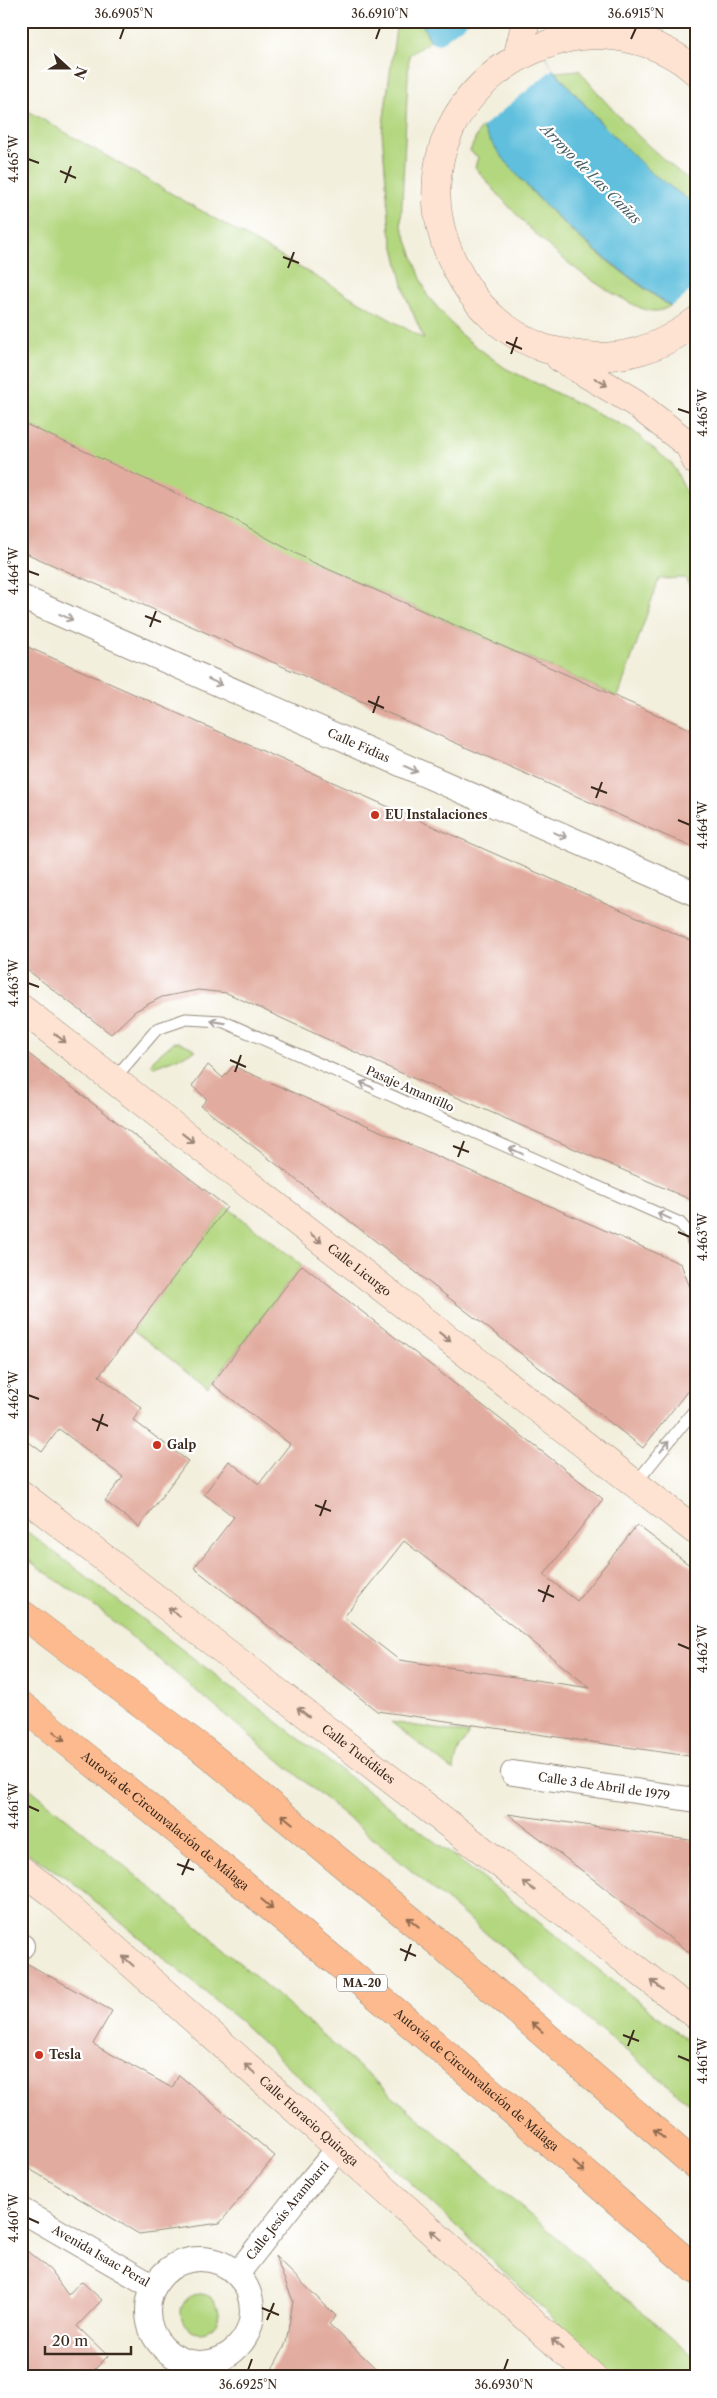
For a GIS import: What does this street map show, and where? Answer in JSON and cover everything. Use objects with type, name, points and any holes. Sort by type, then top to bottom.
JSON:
[{"type":"highway","points":[[21,1613],[202,1748],[439,1943],[696,2166]]},
{"type":"highway","name":"Autovía de Circunvalación de Málaga","points":[[21,1705],[216,1861],[555,2146],[696,2270]]},
{"type":"main road","points":[[526,21],[528,52]]},
{"type":"main road","points":[[642,21],[690,67]]},
{"type":"main road","points":[[690,67],[636,40],[597,35],[568,38],[528,52],[488,78],[458,112],[448,131],[441,152],[435,185],[442,237],[466,287],[482,308],[513,333],[544,348],[634,402],[689,445],[696,461]]},
{"type":"main road","points":[[544,348],[590,357],[629,355],[666,341],[691,325]]},
{"type":"main road","name":"Calle Licurgo","points":[[21,1008],[696,1531]]},
{"type":"main road","name":"Calle Tucídides","points":[[21,1494],[696,2015]]},
{"type":"main road","name":"Calle Horacio Quiroga","points":[[21,1870],[46,1888],[340,2148],[593,2377]]},
{"type":"street","name":"Calle Fidias","points":[[21,597],[696,894]]},
{"type":"street","name":"Calle 3 de Abril de 1979","points":[[513,1773],[696,1800]]},
{"type":"street","name":"Calle Jesús Arambarri","points":[[237,2274],[340,2148]]},
{"type":"street","name":"Avenida Isaac Peral","points":[[21,2210],[154,2287]]},
{"type":"street","points":[[192,2260],[208,2260],[224,2265],[237,2274],[247,2288],[252,2304],[251,2321],[245,2336],[224,2368],[205,2363],[189,2362],[174,2356],[161,2346],[150,2324],[149,2299],[154,2287],[163,2274],[176,2265],[192,2260]]},
{"type":"lane","name":"Pasaje Amantillo","points":[[113,1080],[157,1029],[186,1019],[222,1021],[680,1223],[691,1236],[696,1250]]},
{"type":"lane","points":[[635,1484],[696,1408]]},
{"type":"green space","points":[[397,21],[421,21],[430,41],[409,55],[401,224],[427,295],[461,335],[505,368],[632,430],[673,465],[696,512],[696,597],[685,578],[659,579],[618,697],[310,561],[21,422],[21,107],[424,339],[406,297],[390,231],[382,132]]},
{"type":"green space","points":[[579,70],[633,131],[696,185],[696,205],[650,172],[602,124],[556,72]]},
{"type":"green space","points":[[481,126],[499,153],[520,178],[566,226],[643,288],[670,306],[653,311],[636,306],[581,273],[543,241],[475,167],[478,157],[470,151]]},
{"type":"green space","points":[[174,1042],[180,1042],[195,1049],[195,1051],[154,1067],[151,1064],[154,1059]]},
{"type":"green space","points":[[227,1207],[302,1265],[208,1388],[133,1330]]},
{"type":"green space","points":[[21,1527],[506,1896],[696,2047],[696,2109],[102,1612],[21,1555]]},
{"type":"green space","points":[[391,1722],[469,1734],[458,1751],[454,1771]]},
{"type":"green space","points":[[21,1781],[190,1920],[696,2359],[696,2377],[615,2377],[240,2021],[71,1881],[21,1849]]},
{"type":"green space","points":[[200,2294],[213,2300],[219,2313],[213,2326],[200,2332],[187,2326],[181,2313],[187,2300]]},
{"type":"water","name":"Arroyo de Las Cañas","points":[[421,21],[526,21],[553,69],[602,124],[650,172],[696,205],[696,323],[644,288],[596,251],[529,188],[488,138],[439,57]]},
{"type":"pier","points":[[470,21],[526,21],[553,69],[480,129],[428,42],[440,44]]},
{"type":"pier","points":[[696,284],[696,326],[668,308],[683,298]]},
{"type":"building","points":[[21,422],[228,517],[310,561],[696,732],[696,849],[21,551]]},
{"type":"building","points":[[21,644],[696,943],[696,1202],[383,1065],[227,993],[198,990],[162,997],[135,1011],[111,1034],[21,965]]},
{"type":"building","points":[[21,1048],[227,1207],[99,1376],[142,1408],[133,1420],[188,1461],[139,1527],[105,1501],[123,1477],[59,1429],[42,1452],[21,1436]]},
{"type":"building","points":[[208,1065],[223,1078],[233,1066],[681,1264],[696,1303],[696,1380],[643,1448],[201,1106],[207,1099],[192,1086]]},
{"type":"building","points":[[302,1265],[603,1499],[544,1575],[577,1601],[637,1525],[696,1570],[696,1757],[377,1711],[194,1568],[234,1517],[204,1494],[229,1461],[259,1484],[290,1444],[212,1384]],"holes":[[[404,1541],[590,1688],[399,1660],[344,1617]]]},
{"type":"building","points":[[508,1814],[696,1841],[696,1958],[589,1876]]},
{"type":"building","points":[[21,1960],[112,2011],[93,2044],[172,2088],[179,2075],[275,2156],[220,2223],[139,2234],[21,2164]]},
{"type":"building","points":[[21,2246],[50,2270],[68,2295],[81,2281],[102,2300],[77,2326],[108,2356],[87,2377],[21,2377]]},
{"type":"building","points":[[275,2256],[336,2316],[329,2324],[385,2377],[268,2377],[286,2343],[293,2301]]},
{"type":"place","name":"EU Instalaciones","points":[[375,815]]},
{"type":"place","name":"Galp","points":[[157,1445]]},
{"type":"place","name":"Tesla","points":[[39,2055]]}]
